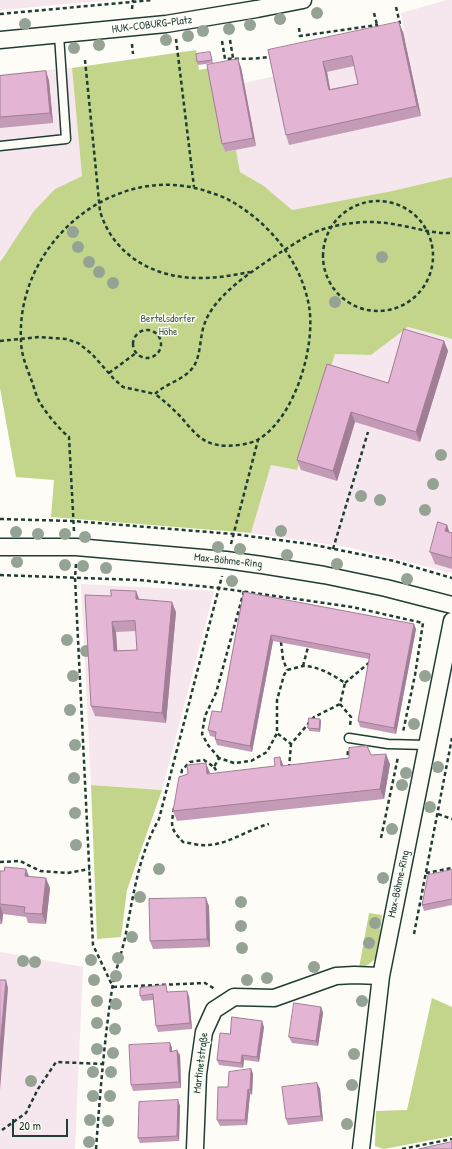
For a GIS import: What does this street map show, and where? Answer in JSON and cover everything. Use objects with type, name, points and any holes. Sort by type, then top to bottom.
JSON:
[{"type":"street","name":"HUK-COBURG-Platz","points":[[0,40],[166,24],[303,0]]},
{"type":"street","name":"Max-Böhme-Ring","points":[[0,547],[76,547],[226,560],[324,575],[386,588],[452,605]]},
{"type":"street","name":"Max-Böhme-Ring","points":[[361,1149],[381,976],[452,621]]},
{"type":"street","points":[[230,999],[234,997],[274,998],[336,976],[381,976]]},
{"type":"street","name":"Martinetstraße","points":[[195,1149],[198,1074],[204,1032],[214,1010],[230,999]]},
{"type":"lane","points":[[0,146],[66,139],[59,35]]},
{"type":"lane","points":[[349,738],[388,744],[426,746]]},
{"type":"path","points":[[0,14],[153,0]]},
{"type":"path","points":[[396,7],[400,28]]},
{"type":"path","points":[[374,13],[379,33]]},
{"type":"path","points":[[299,28],[300,36],[377,25]]},
{"type":"path","points":[[230,40],[233,58]]},
{"type":"path","points":[[222,41],[225,59],[262,58],[278,55]]},
{"type":"path","points":[[177,48],[194,188]]},
{"type":"path","points":[[230,59],[230,64]]},
{"type":"path","points":[[85,60],[99,202],[103,222],[115,241],[125,253],[138,262],[152,269],[175,276],[200,278],[222,277],[250,272]]},
{"type":"path","points":[[0,341],[21,339],[39,337],[54,337],[78,343],[92,354],[123,387],[155,394],[168,404],[179,414],[197,436],[207,442],[218,445],[236,446],[258,440],[270,430],[294,396],[302,376],[311,331],[309,306],[303,283],[293,261],[277,238],[266,228],[247,212],[229,200],[194,188],[171,185],[144,186],[127,190],[99,202],[81,214],[63,230],[40,260],[29,286],[22,311],[21,339],[23,359],[39,402],[61,430],[69,437],[73,521],[76,547]]},
{"type":"path","points":[[381,201],[393,203],[404,207],[418,218],[428,232],[434,256],[429,279],[423,289],[404,305],[393,310],[381,312],[358,308],[347,302],[338,294],[331,284],[323,262],[323,250],[331,227],[348,210],[358,205],[370,202],[381,201]]},
{"type":"path","points":[[155,394],[184,376],[193,367],[198,357],[202,332],[206,319],[218,301],[250,272],[318,231],[352,223],[374,222],[399,225],[428,232],[452,233]]},
{"type":"path","points":[[147,330],[155,332],[159,336],[161,345],[158,354],[149,358],[140,356],[136,353],[133,345],[134,340],[139,333],[147,330]]},
{"type":"path","points":[[109,373],[136,353]]},
{"type":"path","points":[[334,549],[368,432]]},
{"type":"path","points":[[226,560],[258,440]]},
{"type":"path","points":[[0,519],[73,521],[233,534],[309,544],[334,549],[394,562],[452,578]]},
{"type":"path","points":[[0,575],[139,580],[219,588],[352,607],[423,623]]},
{"type":"path","points":[[75,578],[93,945],[113,987]]},
{"type":"path","points":[[96,1149],[103,1064],[113,987],[123,949],[137,874],[150,836],[159,819],[219,588]]},
{"type":"path","points":[[244,591],[216,693],[205,716],[202,734],[219,758],[234,763],[251,761],[267,752],[277,733],[277,700],[287,670],[303,666],[320,669],[333,674],[345,682]]},
{"type":"path","points":[[281,642],[282,660],[287,670]]},
{"type":"path","points":[[303,666],[308,647]]},
{"type":"path","points":[[289,775],[290,744],[314,717],[340,704],[345,682],[372,659]]},
{"type":"path","points":[[277,733],[290,744]]},
{"type":"path","points":[[414,934],[452,738]]},
{"type":"path","points":[[214,767],[219,758]]},
{"type":"path","points":[[179,785],[182,770],[190,762],[204,760],[214,767],[220,777]]},
{"type":"path","points":[[175,807],[172,822],[173,831],[183,842],[208,845],[234,838],[256,827],[269,824]]},
{"type":"path","points":[[438,814],[452,819]]},
{"type":"path","points":[[0,862],[20,861],[40,871],[67,873],[90,868]]},
{"type":"path","points":[[426,873],[452,868]]},
{"type":"path","points":[[113,987],[205,983],[230,999]]},
{"type":"path","points":[[2,1130],[26,1113],[38,1089],[56,1062],[103,1064]]},
{"type":"path","points":[[402,1149],[452,1139]]},
{"type":"shaded area","points":[[0,0],[109,0],[0,10]]},
{"type":"shaded area","points":[[447,0],[452,0],[452,177],[392,191],[292,210],[264,186],[240,172],[236,150],[256,146],[244,83],[275,76],[271,60],[404,31],[401,13]]},
{"type":"shaded area","points":[[72,68],[82,176],[55,189],[2,257],[0,262],[0,74]]},
{"type":"shaded area","points":[[408,327],[452,339],[452,573],[348,547],[251,533],[271,465],[297,470],[335,354],[371,355]]},
{"type":"shaded area","points":[[81,584],[214,591],[162,790],[91,785]]},
{"type":"shaded area","points":[[0,952],[83,967],[75,1149],[0,1149]]},
{"type":"green space","name":"Bertelsdorfer Höhe","points":[[196,50],[199,70],[210,68],[225,152],[236,150],[240,172],[264,186],[292,210],[392,191],[452,177],[452,339],[408,327],[371,355],[335,354],[297,470],[271,465],[251,533],[51,517],[54,480],[16,477],[0,388],[0,262],[34,211],[55,189],[82,176],[72,68]]},
{"type":"green space","points":[[91,785],[162,790],[127,890],[121,937],[97,939]]},
{"type":"green space","points":[[369,913],[382,915],[377,957],[368,965],[359,968]]},
{"type":"green space","points":[[432,998],[452,1007],[452,1136],[384,1149],[375,1146],[376,1111],[407,1110]]},
{"type":"building","points":[[399,22],[417,106],[286,135],[268,50]],"holes":[[[352,56],[358,84],[329,90],[323,62]]]},
{"type":"building","points":[[210,52],[212,60],[197,62],[196,54]]},
{"type":"building","points":[[238,59],[253,138],[222,144],[207,65]]},
{"type":"building","points":[[46,71],[50,113],[0,117],[0,76]]},
{"type":"building","points":[[404,329],[444,341],[416,432],[351,412],[333,471],[297,460],[327,364],[388,383]]},
{"type":"building","points":[[438,522],[447,525],[445,531],[452,533],[452,558],[430,552]]},
{"type":"building","points":[[111,590],[136,591],[136,599],[172,602],[162,713],[91,706],[85,595],[111,596]],"holes":[[[135,621],[137,650],[114,651],[112,622]]]},
{"type":"building","points":[[244,592],[414,624],[394,728],[358,721],[370,654],[271,635],[250,746],[215,739],[216,732],[208,730],[212,711],[221,712]]},
{"type":"building","points":[[309,718],[320,719],[319,729],[308,728]]},
{"type":"building","points":[[367,746],[371,755],[386,754],[380,789],[173,811],[179,777],[188,774],[187,765],[206,763],[207,774],[275,766],[274,758],[280,757],[281,766],[349,758],[349,748]]},
{"type":"building","points":[[5,867],[26,869],[25,876],[46,878],[42,914],[24,913],[25,907],[0,904],[0,871],[4,871]]},
{"type":"building","points":[[452,870],[452,899],[422,905],[428,875]]},
{"type":"building","points":[[206,898],[207,939],[150,941],[149,899]]},
{"type":"building","points":[[0,980],[6,980],[0,1047]]},
{"type":"building","points":[[166,985],[167,992],[187,991],[190,1023],[156,1026],[153,994],[140,996],[140,988]]},
{"type":"building","points":[[294,1003],[321,1007],[316,1041],[289,1037]]},
{"type":"building","points":[[232,1017],[262,1021],[257,1057],[242,1055],[241,1063],[217,1060],[220,1033],[230,1034]]},
{"type":"building","points":[[170,1043],[170,1052],[177,1050],[179,1082],[131,1085],[129,1045]]},
{"type":"building","points":[[251,1069],[250,1090],[248,1089],[245,1120],[217,1120],[218,1087],[228,1087],[229,1072]]},
{"type":"building","points":[[317,1083],[321,1116],[286,1119],[282,1087]]},
{"type":"building","points":[[178,1100],[177,1136],[138,1138],[139,1102]]},
{"type":"building","points":[[452,1142],[452,1149],[419,1149]]}]
